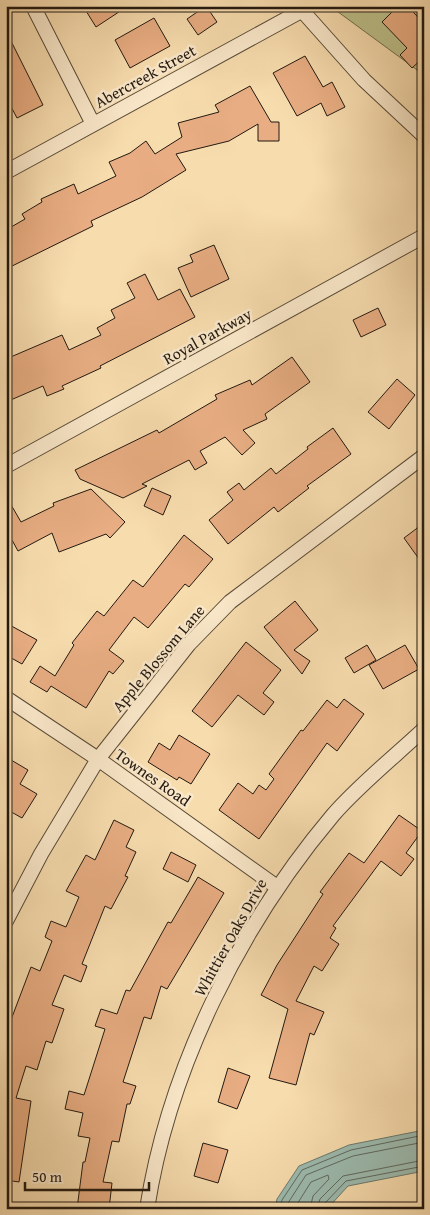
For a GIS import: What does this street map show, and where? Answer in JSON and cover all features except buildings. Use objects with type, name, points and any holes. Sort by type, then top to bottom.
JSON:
[{"type":"street","points":[[33,6],[93,124]]},
{"type":"street","points":[[300,8],[364,80],[424,136]]},
{"type":"street","name":"Abercreek Street","points":[[6,172],[300,8]]},
{"type":"street","name":"Royal Parkway","points":[[6,466],[424,236]]},
{"type":"street","name":"Apple Blossom Lane","points":[[6,921],[41,854],[98,759],[188,644],[230,602],[424,456]]},
{"type":"street","name":"Townes Road","points":[[6,698],[98,759],[277,886]]},
{"type":"street","name":"Whittier Oaks Drive","points":[[147,1209],[172,1106],[199,1031],[227,972],[277,886],[334,814],[424,729]]},
{"type":"green space","points":[[330,6],[424,6],[424,75]]},
{"type":"water","points":[[424,1130],[424,1171],[348,1186],[327,1209],[275,1209],[277,1199],[299,1166],[349,1145]]}]
